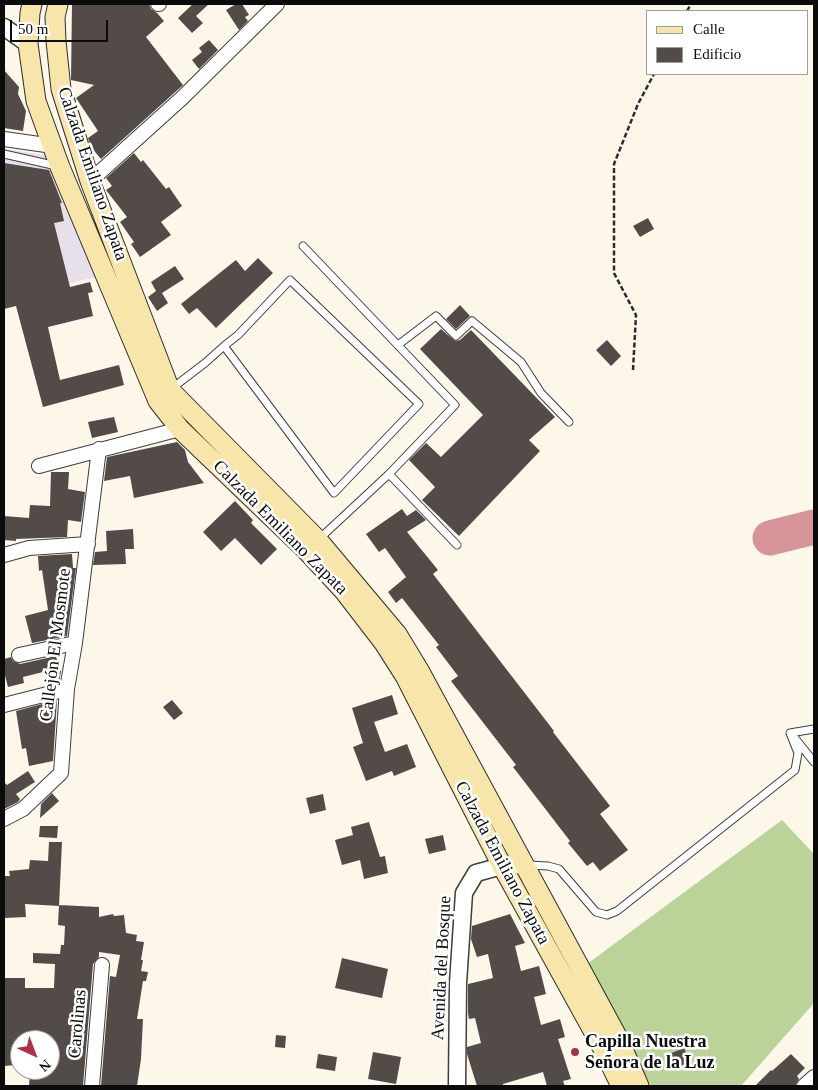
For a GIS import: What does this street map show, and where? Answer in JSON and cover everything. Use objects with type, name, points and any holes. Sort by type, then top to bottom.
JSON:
[{"type":"main road","name":"Calzada Emiliano Zapata","points":[[31,8],[28,44],[36,101],[60,166],[158,401],[180,428],[306,550],[344,591],[384,643],[405,676],[502,866],[602,1047],[621,1086]]},
{"type":"main road","points":[[31,8],[57,10]]},
{"type":"main road","name":"Calzada Emiliano Zapata","points":[[57,10],[61,89],[90,181],[170,390],[318,540],[396,634],[420,672],[619,1040],[639,1086]]},
{"type":"street","points":[[90,181],[182,98],[277,4]]},
{"type":"street","points":[[4,27],[28,44]]},
{"type":"street","points":[[4,139],[53,146]]},
{"type":"street","points":[[39,466],[180,428]]},
{"type":"street","name":"Callejón El Mosmote","points":[[4,819],[23,808],[61,774],[67,689],[75,643],[99,449]]},
{"type":"street","points":[[4,555],[29,548],[88,544]]},
{"type":"street","points":[[18,655],[75,643]]},
{"type":"street","points":[[4,705],[67,689]]},
{"type":"street","name":"Avenida del Bosque","points":[[457,1086],[458,983],[464,893],[476,873],[502,866],[524,865]]},
{"type":"street","name":"Carolinas","points":[[92,1086],[102,965]]},
{"type":"street","points":[[804,1086],[814,1077]]},
{"type":"lane","points":[[4,154],[60,166]]},
{"type":"lane","points":[[304,246],[455,405],[388,474],[318,540]]},
{"type":"lane","points":[[170,390],[238,334],[290,280],[419,404],[334,493],[224,346]]},
{"type":"lane","points":[[398,345],[436,316],[456,336],[472,321],[521,362],[541,393],[569,422]]},
{"type":"lane","points":[[388,474],[457,546]]},
{"type":"lane","points":[[790,733],[814,729]]},
{"type":"lane","points":[[524,865],[548,866],[559,869],[596,912],[607,915],[617,911],[795,770],[798,753],[790,733]]},
{"type":"lane","points":[[790,733],[814,762]]},
{"type":"path","points":[[633,370],[636,315],[614,273],[614,164],[638,104],[653,75]]},
{"type":"shaded area","points":[[4,149],[51,156],[99,277],[4,301]]},
{"type":"green space","points":[[782,820],[814,854],[814,1003],[741,1086],[651,1086],[587,964]]},
{"type":"building","points":[[72,4],[149,4],[151,9],[164,21],[146,37],[183,85],[101,159],[91,147],[88,138],[98,131],[76,98],[94,85],[71,80]]},
{"type":"building","points":[[193,4],[209,4],[196,16],[203,23],[192,33],[178,18]]},
{"type":"building","points":[[236,4],[242,4],[249,15],[245,17],[248,21],[239,30],[226,10]]},
{"type":"building","points":[[209,40],[218,50],[199,69],[192,60],[202,52],[199,48]]},
{"type":"building","points":[[4,70],[19,87],[18,94],[26,111],[23,131],[4,128]]},
{"type":"building","points":[[134,153],[141,162],[143,160],[166,189],[169,187],[182,206],[161,222],[171,235],[140,257],[131,244],[134,242],[120,222],[127,217],[106,190],[112,186],[106,178]]},
{"type":"building","points":[[4,163],[49,170],[62,203],[60,203],[64,221],[54,223],[70,287],[90,282],[93,292],[88,293],[93,316],[48,327],[60,380],[119,365],[124,385],[43,407],[16,306],[4,309]]},
{"type":"building","points":[[648,218],[654,229],[640,237],[633,226]]},
{"type":"building","points":[[258,258],[273,273],[216,328],[197,308],[189,314],[181,304],[236,260],[245,271]]},
{"type":"building","points":[[175,266],[184,279],[162,293],[168,303],[157,311],[148,297],[156,291],[151,282]]},
{"type":"building","points":[[460,305],[470,316],[456,329],[446,319]]},
{"type":"building","points":[[441,329],[455,341],[460,340],[471,330],[555,417],[529,440],[540,451],[459,536],[422,500],[435,487],[409,460],[426,443],[441,457],[483,415],[420,349]]},
{"type":"building","points":[[607,340],[621,356],[611,366],[596,350]]},
{"type":"building","points":[[114,417],[118,432],[92,438],[88,422]]},
{"type":"building","points":[[177,442],[185,450],[188,462],[204,483],[134,498],[130,476],[104,481],[107,457]]},
{"type":"building","points":[[51,472],[69,472],[68,489],[85,492],[81,522],[68,520],[67,537],[16,539],[16,541],[4,540],[4,516],[29,518],[30,505],[50,506]]},
{"type":"building","points":[[235,501],[253,520],[251,523],[277,549],[261,565],[235,538],[221,551],[203,532]]},
{"type":"building","points":[[402,509],[407,516],[416,510],[426,520],[407,532],[438,570],[433,574],[610,806],[600,814],[628,850],[600,871],[593,862],[587,866],[568,843],[570,841],[513,767],[516,765],[451,681],[458,676],[436,647],[439,645],[402,598],[396,603],[388,592],[406,577],[385,548],[379,552],[366,534]]},
{"type":"building","points":[[133,529],[134,549],[125,549],[126,564],[93,565],[95,552],[107,551],[106,531]]},
{"type":"building","points":[[72,554],[73,568],[76,568],[67,636],[32,643],[25,616],[48,610],[42,570],[39,571],[38,556]]},
{"type":"building","points":[[56,656],[61,671],[59,682],[49,684],[47,671],[23,677],[24,683],[8,687],[4,672],[4,659],[11,657],[13,661],[20,664]]},
{"type":"building","points":[[392,695],[398,714],[374,722],[385,752],[407,744],[416,767],[394,776],[392,771],[366,781],[353,747],[363,743],[352,708]]},
{"type":"building","points":[[57,700],[53,761],[29,766],[26,748],[22,749],[16,711]]},
{"type":"building","points":[[172,700],[183,713],[174,720],[163,707]]},
{"type":"building","points":[[28,771],[35,782],[16,794],[20,799],[18,802],[4,809],[4,782],[7,785]]},
{"type":"building","points":[[52,793],[59,801],[40,818],[41,804]]},
{"type":"building","points":[[323,794],[326,810],[310,814],[306,798]]},
{"type":"building","points":[[369,822],[380,857],[385,856],[388,873],[364,879],[360,860],[342,865],[335,840],[353,835],[351,827]]},
{"type":"building","points":[[40,826],[58,826],[57,838],[39,837]]},
{"type":"building","points":[[443,835],[446,850],[429,854],[425,839]]},
{"type":"building","points":[[49,842],[62,842],[59,906],[25,904],[26,917],[4,918],[4,876],[10,876],[9,871],[29,869],[30,860],[48,861]]},
{"type":"building","points":[[59,905],[99,907],[99,917],[113,914],[114,916],[124,915],[126,933],[137,935],[136,941],[144,942],[141,971],[148,972],[146,981],[143,981],[137,1019],[143,1019],[141,1059],[137,1086],[101,1086],[110,976],[116,977],[120,955],[99,952],[99,957],[93,964],[83,1086],[29,1086],[29,1080],[60,1080],[60,1030],[10,1030],[10,1066],[4,1066],[4,978],[25,978],[25,988],[54,988],[55,964],[33,963],[33,953],[60,954],[61,945],[64,945],[65,926],[58,925]]},
{"type":"building","points":[[510,914],[525,943],[515,946],[521,971],[539,966],[546,994],[534,997],[541,1025],[560,1019],[565,1037],[558,1039],[571,1079],[563,1081],[565,1086],[547,1086],[543,1072],[503,1084],[503,1086],[477,1086],[467,1054],[467,1047],[481,1043],[475,1018],[469,1019],[468,984],[493,978],[488,954],[477,957],[471,939],[472,926]]},
{"type":"building","points":[[342,958],[388,969],[382,998],[335,988]]},
{"type":"building","points":[[276,1035],[286,1036],[285,1048],[275,1047]]},
{"type":"building","points":[[684,1048],[690,1062],[675,1068],[669,1054]]},
{"type":"building","points":[[373,1052],[401,1057],[396,1084],[368,1079]]},
{"type":"building","points":[[318,1054],[337,1057],[335,1071],[316,1068]]},
{"type":"building","points":[[791,1054],[805,1068],[797,1076],[799,1079],[795,1086],[755,1086],[771,1070]]},
{"type":"taxiway","points":[[770,538],[814,527]]},
{"type":"place","name":"Capilla Nuestra Señora de la Luz","points":[[575,1052]]}]
